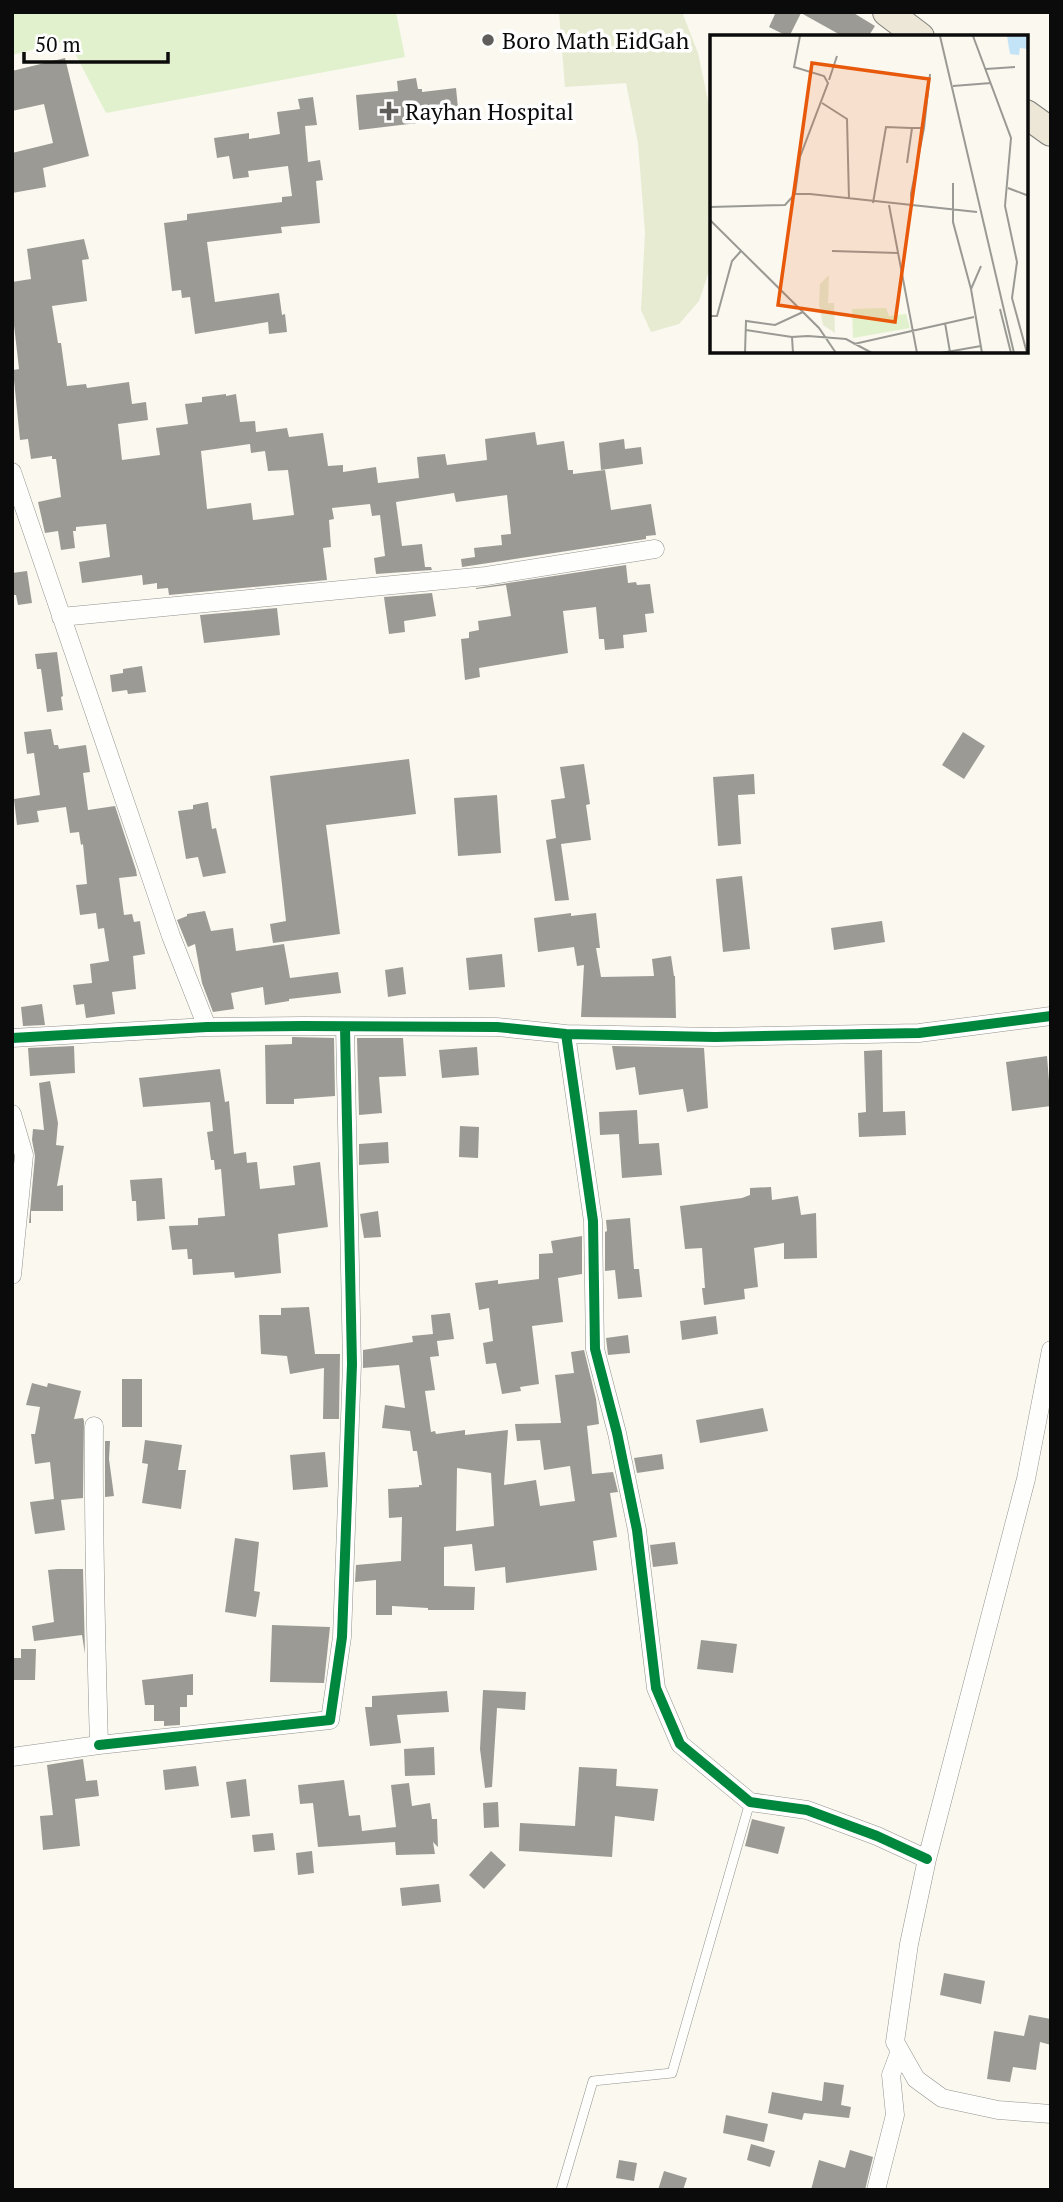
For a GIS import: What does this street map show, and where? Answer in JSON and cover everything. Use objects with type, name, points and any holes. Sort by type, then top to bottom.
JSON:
[{"type":"main road","points":[[887,12],[917,35]]},
{"type":"main road","points":[[1028,115],[1051,132]]},
{"type":"street","points":[[12,472],[171,936],[207,1027]]},
{"type":"street","points":[[61,617],[486,576],[655,549]]},
{"type":"street","points":[[12,1038],[207,1027],[497,1027],[566,1034],[715,1037],[919,1033],[1051,1016]]},
{"type":"street","points":[[12,1757],[330,1720],[342,1637],[352,1364],[345,1027]]},
{"type":"street","points":[[566,1034],[593,1222],[596,1349],[637,1530],[656,1688],[680,1744],[750,1802],[807,1810],[877,1836],[927,1859]]},
{"type":"street","points":[[12,1114],[24,1155],[12,1275]]},
{"type":"street","points":[[1051,1350],[1026,1479],[927,1859],[909,1944],[895,2042],[916,2079],[942,2098],[998,2110],[1051,2113]]},
{"type":"street","points":[[94,1426],[93,1520],[99,1745]]},
{"type":"street","points":[[876,2190],[895,2115],[891,2075],[900,2051]]},
{"type":"lane","points":[[561,2190],[593,2081],[672,2073],[750,1802]]},
{"type":"green space","points":[[12,12],[396,12],[405,57],[106,113],[68,40],[12,55]]},
{"type":"green space","points":[[559,12],[682,12],[698,53],[710,110],[710,268],[699,301],[679,324],[651,332],[641,310],[645,232],[638,143],[626,83],[565,87]]},
{"type":"building","points":[[776,12],[852,12],[875,26],[869,35],[840,35],[801,13],[790,35],[769,27]]},
{"type":"building","points":[[65,58],[89,156],[43,168],[46,187],[12,193],[12,153],[53,143],[44,104],[12,111],[12,71]]},
{"type":"building","points":[[416,78],[418,89],[422,89],[422,92],[456,88],[459,118],[359,130],[356,95],[398,91],[397,81]]},
{"type":"building","points":[[313,97],[317,125],[305,126],[308,162],[320,160],[323,180],[316,181],[320,223],[281,227],[282,233],[207,242],[215,302],[279,293],[287,332],[269,334],[268,322],[195,334],[190,297],[182,298],[181,290],[172,291],[164,223],[187,220],[187,214],[282,202],[282,197],[292,196],[288,166],[248,171],[249,177],[233,179],[229,156],[217,158],[214,138],[249,133],[249,139],[280,134],[277,112],[300,109],[298,99]]},
{"type":"building","points":[[84,239],[89,259],[82,260],[87,301],[52,306],[58,343],[61,343],[67,386],[86,384],[87,388],[129,382],[132,404],[146,402],[148,420],[118,424],[122,460],[160,455],[156,428],[188,424],[185,404],[202,402],[202,397],[226,394],[236,394],[240,422],[255,421],[256,432],[287,428],[289,437],[323,433],[328,466],[343,465],[343,472],[376,467],[378,483],[419,478],[417,457],[445,454],[447,465],[487,460],[485,439],[535,432],[537,445],[564,441],[568,470],[573,470],[573,474],[605,470],[611,510],[651,504],[656,535],[646,536],[646,539],[462,567],[461,559],[475,557],[474,548],[502,545],[501,535],[511,534],[507,495],[456,502],[454,493],[396,502],[402,546],[422,544],[425,567],[431,567],[432,570],[376,574],[374,558],[385,556],[380,515],[372,516],[370,504],[332,508],[334,519],[329,520],[331,547],[323,548],[327,580],[169,595],[168,588],[157,589],[157,583],[143,585],[142,575],[82,583],[79,562],[110,557],[106,524],[76,527],[76,531],[73,531],[75,548],[61,550],[58,531],[45,533],[38,502],[61,497],[56,459],[52,459],[52,456],[31,459],[28,439],[20,440],[13,370],[19,369],[12,325],[12,282],[31,279],[27,249]],"holes":[[[250,444],[251,453],[265,451],[268,471],[288,470],[294,515],[253,520],[251,503],[207,509],[201,451]]]},
{"type":"building","points":[[624,439],[625,449],[641,447],[643,464],[601,470],[599,443]]},
{"type":"building","points":[[626,565],[628,583],[650,584],[654,613],[645,614],[647,632],[623,635],[624,648],[605,650],[604,639],[599,639],[596,607],[563,611],[568,653],[479,668],[480,677],[465,680],[461,639],[469,638],[469,632],[479,630],[478,621],[511,616],[506,585],[476,588]]},
{"type":"building","points":[[27,571],[32,603],[18,605],[16,595],[12,595],[12,573]]},
{"type":"building","points":[[432,593],[436,616],[404,621],[405,632],[389,634],[384,597]]},
{"type":"building","points":[[277,608],[280,635],[204,643],[200,615]]},
{"type":"building","points":[[57,652],[63,710],[47,712],[41,669],[37,669],[35,654]]},
{"type":"building","points":[[142,666],[146,692],[112,692],[110,675],[123,673],[123,669]]},
{"type":"building","points":[[51,729],[54,745],[58,745],[59,749],[86,745],[90,772],[83,773],[88,810],[115,806],[136,870],[137,876],[119,878],[124,915],[132,914],[134,922],[140,921],[145,954],[133,956],[136,989],[112,992],[115,1014],[86,1018],[84,1004],[76,1005],[73,985],[92,983],[90,964],[109,961],[104,928],[98,929],[96,913],[80,915],[76,885],[87,884],[83,844],[81,845],[79,832],[70,833],[66,807],[37,811],[39,822],[17,825],[14,799],[40,795],[34,753],[27,754],[24,732]]},
{"type":"building","points":[[963,732],[985,746],[964,779],[942,765]]},
{"type":"building","points":[[409,759],[416,814],[326,825],[340,934],[273,943],[270,924],[286,921],[270,776]]},
{"type":"building","points":[[584,764],[590,804],[586,805],[591,840],[561,844],[569,900],[555,901],[546,840],[556,838],[551,800],[565,798],[560,767]]},
{"type":"building","points":[[754,774],[755,794],[738,795],[741,844],[718,846],[713,777]]},
{"type":"building","points":[[497,795],[501,853],[458,856],[454,798]]},
{"type":"building","points":[[208,802],[212,829],[216,828],[226,873],[203,877],[198,857],[186,859],[178,811],[193,809],[193,805]]},
{"type":"building","points":[[742,876],[750,949],[723,952],[716,879]]},
{"type":"building","points":[[205,911],[211,931],[233,928],[236,951],[284,944],[290,978],[338,972],[341,993],[289,999],[265,1005],[263,987],[231,993],[234,1009],[213,1012],[202,983],[195,944],[188,947],[177,920],[187,914]]},
{"type":"building","points":[[571,913],[571,916],[596,913],[600,948],[596,948],[601,977],[654,976],[652,959],[671,956],[675,976],[676,1018],[581,1017],[584,965],[577,966],[574,947],[538,952],[534,918]]},
{"type":"building","points":[[882,921],[885,942],[834,950],[831,928]]},
{"type":"building","points":[[502,954],[505,987],[469,990],[466,958]]},
{"type":"building","points":[[403,967],[406,994],[388,997],[385,970]]},
{"type":"building","points":[[42,1004],[45,1025],[23,1026],[21,1007]]},
{"type":"building","points":[[292,1037],[334,1038],[335,1096],[294,1099],[294,1104],[266,1104],[265,1045],[292,1044]]},
{"type":"building","points":[[357,1038],[403,1038],[406,1076],[379,1077],[382,1113],[359,1115]]},
{"type":"building","points":[[74,1046],[75,1073],[30,1076],[28,1048]]},
{"type":"building","points":[[612,1046],[704,1048],[708,1108],[687,1112],[683,1089],[639,1095],[635,1067],[616,1070]]},
{"type":"building","points":[[477,1047],[479,1075],[442,1078],[439,1050]]},
{"type":"building","points":[[882,1050],[883,1112],[905,1111],[906,1135],[859,1137],[858,1113],[866,1112],[864,1051]]},
{"type":"building","points":[[1047,1056],[1051,1106],[1012,1111],[1006,1062]]},
{"type":"building","points":[[220,1069],[225,1102],[229,1101],[234,1154],[246,1152],[247,1163],[257,1162],[260,1189],[295,1185],[293,1166],[320,1162],[328,1227],[278,1234],[281,1273],[235,1278],[234,1272],[193,1275],[192,1259],[188,1259],[187,1249],[172,1250],[169,1226],[198,1225],[198,1218],[225,1216],[221,1169],[215,1170],[214,1160],[211,1160],[207,1132],[213,1131],[210,1102],[143,1107],[139,1078]]},
{"type":"building","points":[[50,1081],[58,1123],[56,1145],[64,1146],[57,1186],[63,1185],[63,1211],[31,1211],[29,1223],[35,1156],[33,1129],[44,1130],[39,1083]]},
{"type":"building","points":[[637,1110],[639,1144],[659,1143],[662,1175],[622,1178],[619,1134],[600,1135],[599,1112]]},
{"type":"building","points":[[460,1126],[479,1127],[478,1158],[459,1157]]},
{"type":"building","points":[[388,1142],[389,1163],[359,1165],[359,1144]]},
{"type":"building","points":[[162,1178],[165,1219],[137,1221],[136,1201],[132,1201],[130,1180]]},
{"type":"building","points":[[771,1187],[772,1200],[798,1196],[801,1215],[816,1213],[817,1258],[784,1259],[784,1243],[754,1248],[758,1287],[744,1289],[745,1299],[704,1305],[702,1248],[685,1249],[680,1206],[742,1198],[750,1195],[750,1188]]},
{"type":"building","points":[[378,1211],[381,1237],[364,1238],[360,1214]]},
{"type":"building","points":[[630,1218],[634,1269],[639,1269],[642,1297],[618,1299],[615,1270],[605,1271],[606,1220]]},
{"type":"building","points":[[582,1236],[582,1274],[558,1278],[563,1322],[532,1326],[539,1384],[502,1394],[496,1363],[486,1364],[483,1343],[493,1341],[489,1308],[479,1310],[475,1283],[498,1280],[498,1284],[539,1279],[539,1254],[553,1253],[551,1241]]},
{"type":"building","points":[[309,1307],[315,1354],[340,1354],[339,1419],[323,1419],[324,1368],[290,1374],[287,1356],[261,1354],[259,1315],[281,1315],[281,1308]]},
{"type":"building","points":[[450,1313],[454,1339],[437,1341],[439,1356],[430,1357],[435,1390],[425,1391],[431,1432],[435,1431],[436,1434],[465,1430],[465,1435],[508,1430],[504,1485],[536,1480],[540,1506],[575,1501],[570,1466],[544,1470],[540,1440],[517,1441],[515,1424],[561,1423],[555,1375],[574,1373],[571,1352],[584,1350],[599,1424],[587,1426],[592,1474],[613,1472],[618,1492],[610,1493],[617,1537],[593,1541],[597,1570],[506,1583],[505,1567],[475,1571],[472,1544],[444,1547],[444,1586],[475,1587],[474,1610],[428,1610],[392,1606],[392,1615],[376,1615],[376,1580],[355,1582],[356,1565],[401,1561],[402,1517],[389,1518],[388,1489],[422,1485],[417,1451],[413,1451],[410,1431],[382,1428],[385,1405],[405,1408],[399,1365],[363,1368],[363,1350],[413,1342],[412,1336],[433,1334],[431,1315]],"holes":[[[457,1468],[491,1473],[494,1526],[456,1531]]]},
{"type":"building","points":[[716,1316],[718,1334],[682,1340],[680,1321]]},
{"type":"building","points":[[628,1335],[630,1353],[608,1355],[606,1338]]},
{"type":"building","points":[[122,1379],[142,1379],[142,1427],[122,1427]]},
{"type":"building","points":[[32,1383],[47,1387],[48,1383],[81,1391],[74,1419],[83,1418],[84,1421],[83,1498],[61,1500],[65,1530],[35,1534],[30,1502],[54,1499],[50,1462],[35,1464],[31,1434],[35,1434],[40,1407],[26,1405]]},
{"type":"building","points":[[763,1408],[768,1431],[700,1443],[696,1420]]},
{"type":"building","points":[[145,1440],[182,1445],[178,1470],[186,1470],[181,1509],[142,1503],[148,1464],[142,1463]]},
{"type":"building","points":[[105,1441],[110,1441],[109,1459],[114,1496],[105,1497]]},
{"type":"building","points":[[325,1452],[328,1487],[293,1490],[290,1455]]},
{"type":"building","points":[[662,1454],[664,1469],[637,1473],[634,1458]]},
{"type":"building","points":[[235,1538],[259,1542],[254,1591],[260,1592],[256,1617],[225,1612]]},
{"type":"building","points":[[675,1542],[678,1564],[653,1567],[650,1545]]},
{"type":"building","points":[[83,1569],[85,1654],[82,1635],[34,1641],[32,1626],[54,1622],[48,1570]]},
{"type":"building","points":[[272,1625],[330,1627],[324,1683],[270,1682]]},
{"type":"building","points":[[701,1640],[737,1644],[733,1673],[697,1669]]},
{"type":"building","points":[[21,1649],[36,1649],[35,1680],[13,1680],[13,1658],[21,1658]]},
{"type":"building","points":[[193,1674],[193,1695],[187,1695],[187,1707],[180,1707],[180,1725],[164,1726],[164,1721],[154,1721],[154,1705],[145,1705],[142,1680]]},
{"type":"building","points":[[483,1690],[526,1692],[525,1710],[497,1708],[492,1787],[485,1788],[480,1749]]},
{"type":"building","points":[[447,1691],[449,1712],[397,1715],[401,1743],[370,1746],[365,1707],[372,1707],[372,1696]]},
{"type":"building","points":[[434,1747],[435,1775],[405,1776],[404,1749]]},
{"type":"building","points":[[83,1759],[86,1781],[97,1780],[99,1796],[75,1799],[80,1846],[43,1850],[40,1816],[53,1815],[47,1765]]},
{"type":"building","points":[[196,1766],[199,1786],[165,1790],[163,1770]]},
{"type":"building","points":[[579,1767],[617,1769],[616,1786],[658,1789],[654,1821],[615,1816],[612,1857],[519,1851],[520,1823],[575,1826]]},
{"type":"building","points":[[246,1779],[250,1816],[231,1818],[226,1782]]},
{"type":"building","points":[[344,1780],[349,1816],[360,1815],[362,1831],[396,1827],[391,1785],[409,1783],[412,1806],[430,1803],[432,1819],[437,1819],[438,1847],[433,1842],[435,1854],[396,1855],[395,1842],[318,1847],[313,1803],[300,1804],[298,1785]]},
{"type":"building","points":[[498,1802],[499,1827],[484,1828],[483,1803]]},
{"type":"building","points":[[752,1819],[785,1827],[778,1854],[745,1846]]},
{"type":"building","points":[[273,1833],[275,1850],[254,1852],[252,1835]]},
{"type":"building","points":[[312,1851],[314,1873],[298,1875],[296,1853]]},
{"type":"building","points":[[491,1851],[506,1865],[484,1889],[469,1875]]},
{"type":"building","points":[[439,1884],[441,1902],[402,1906],[400,1888]]},
{"type":"building","points":[[944,1973],[985,1981],[981,2004],[940,1995]]},
{"type":"building","points":[[1029,2015],[1051,2019],[1051,2045],[1040,2042],[1036,2070],[1013,2067],[1010,2082],[987,2079],[994,2031],[1024,2036]]},
{"type":"building","points":[[824,2082],[844,2085],[841,2105],[851,2107],[849,2118],[804,2113],[802,2120],[768,2113],[772,2092],[822,2101]]},
{"type":"building","points":[[726,2115],[768,2124],[764,2142],[723,2133]]},
{"type":"building","points":[[751,2144],[775,2151],[770,2167],[747,2160]]},
{"type":"building","points":[[850,2150],[873,2157],[865,2190],[811,2190],[819,2160],[845,2168]]},
{"type":"building","points":[[619,2160],[637,2163],[634,2181],[616,2178]]},
{"type":"building","points":[[664,2171],[687,2178],[683,2190],[658,2190]]},
{"type":"cycle path","points":[[12,1038],[207,1027],[303,1026],[497,1027],[566,1034],[715,1037],[919,1033],[1051,1016]]},
{"type":"cycle path","points":[[99,1745],[330,1720],[342,1637],[352,1364],[345,1027]]},
{"type":"cycle path","points":[[566,1034],[593,1221],[595,1349],[617,1433],[637,1530],[656,1688],[680,1744],[750,1802],[807,1810],[877,1836],[927,1859]]},
{"type":"place","name":"Boro Math EidGah","points":[[488,40]]},
{"type":"place","name":"Rayhan Hospital","points":[[389,111]]}]
